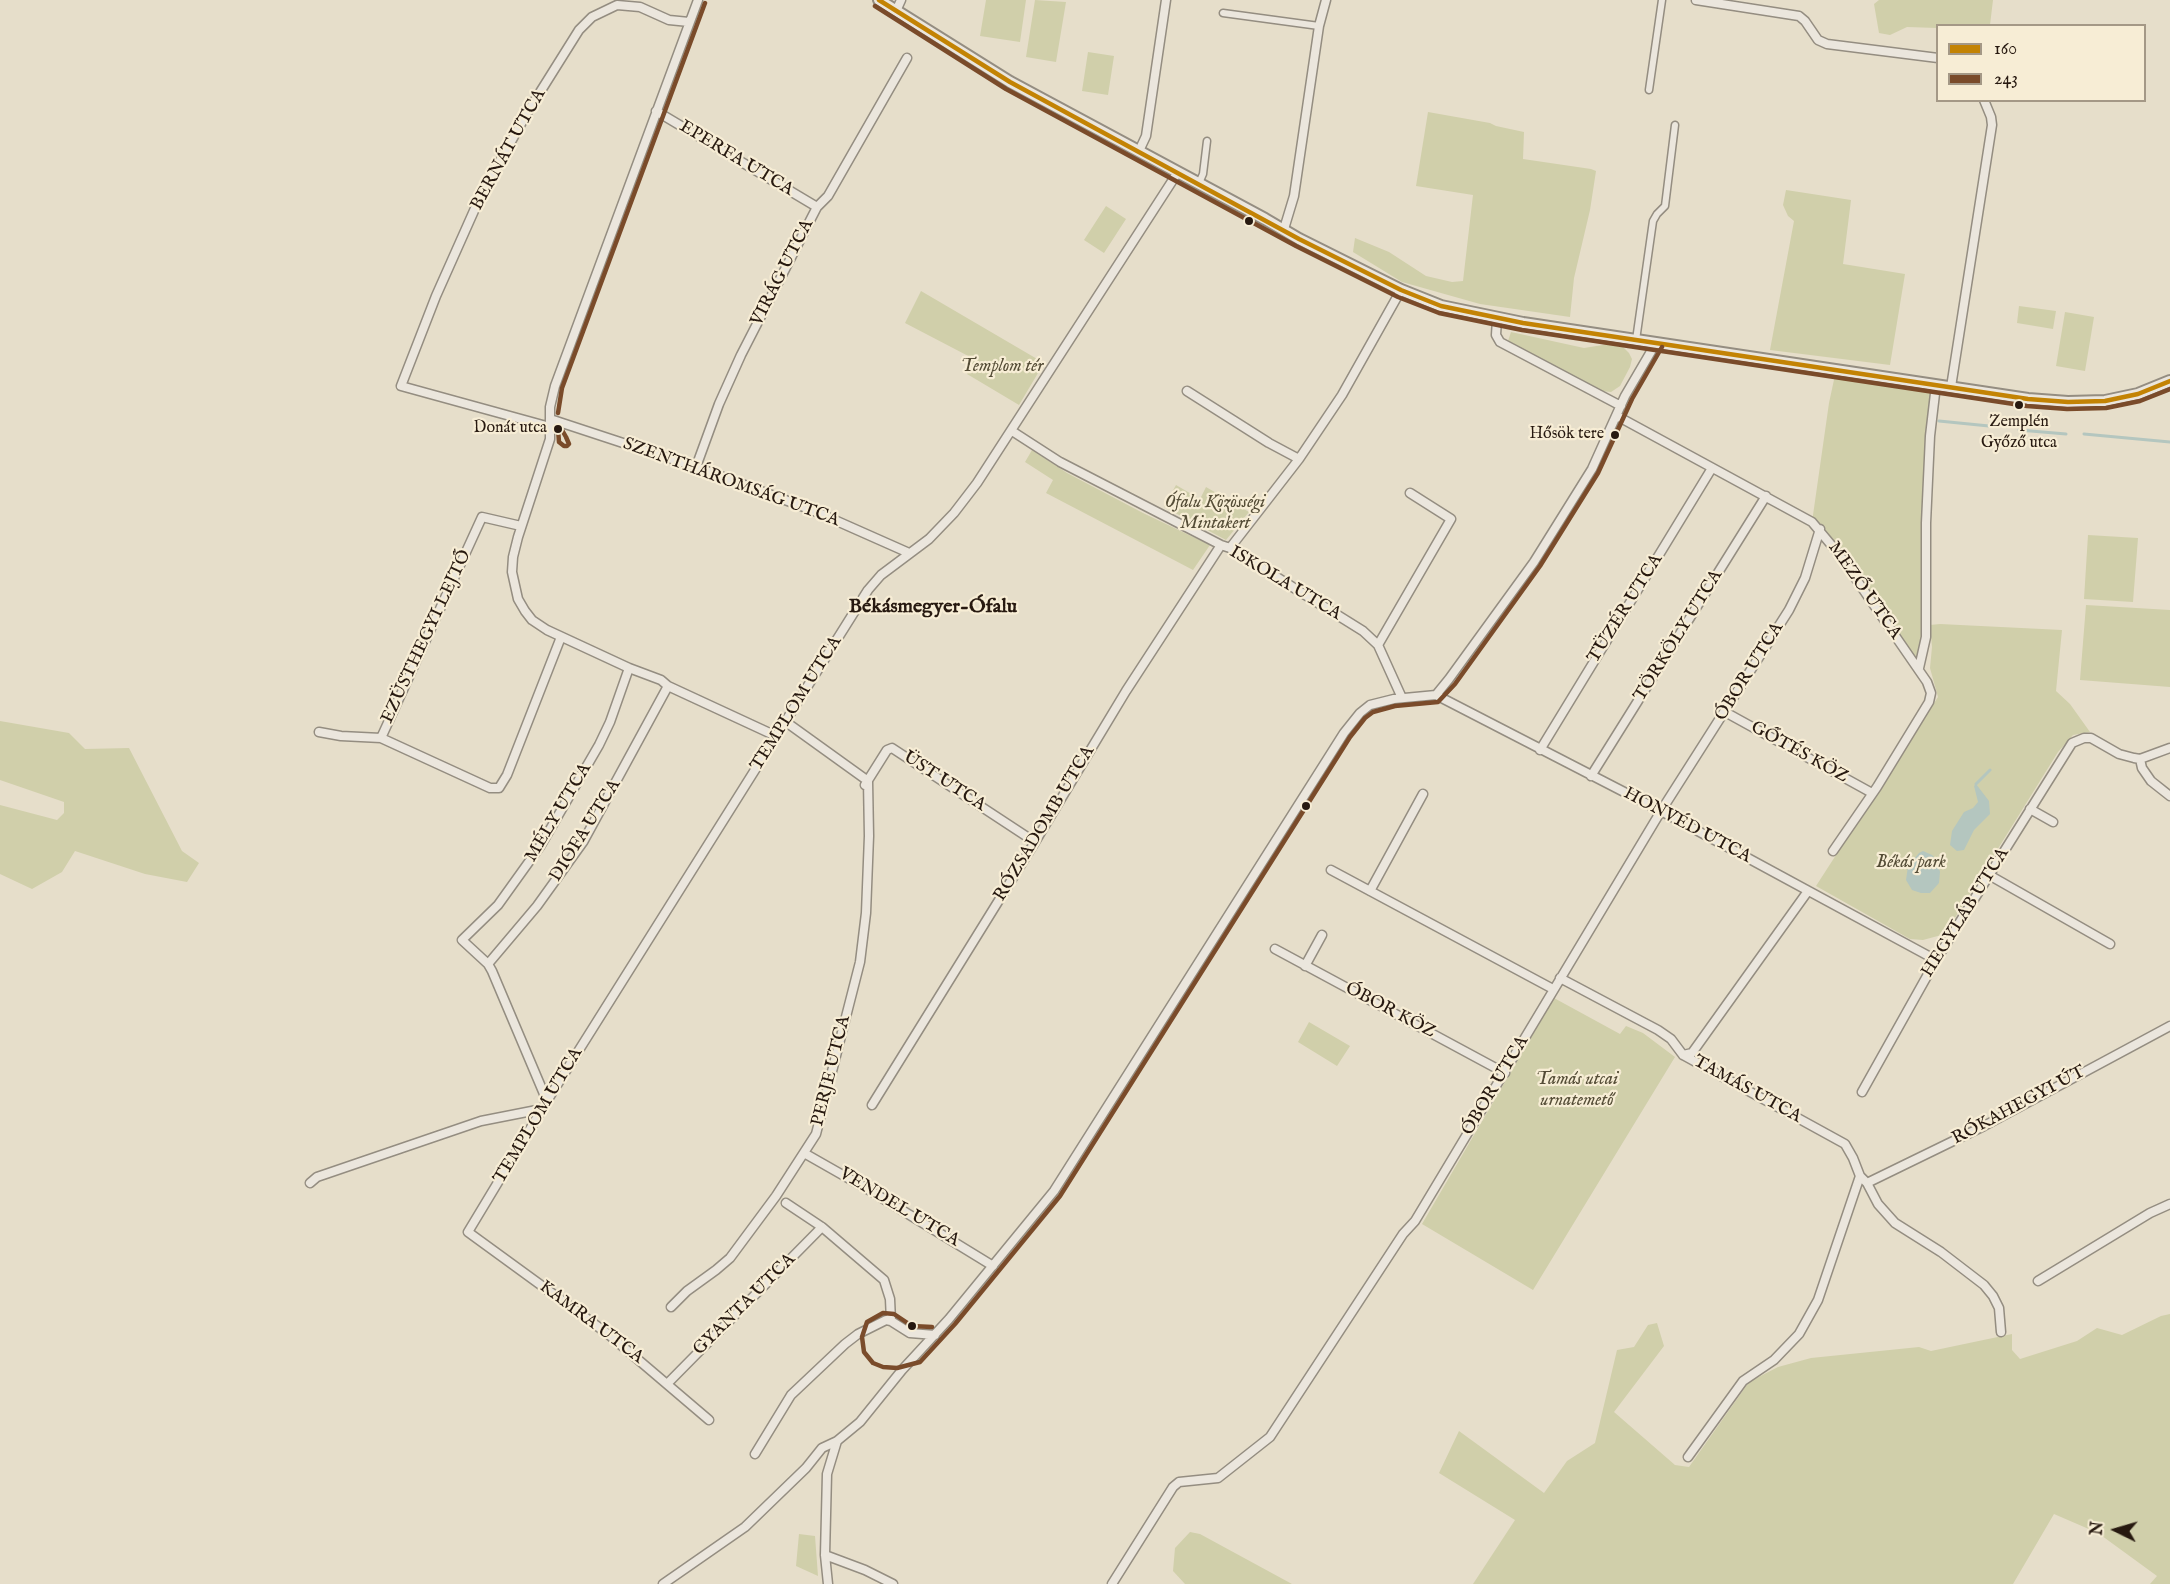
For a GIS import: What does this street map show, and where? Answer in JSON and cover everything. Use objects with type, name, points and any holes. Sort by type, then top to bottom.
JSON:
[{"type":"street","points":[[698,0],[555,386],[550,439],[521,526],[513,557],[512,572],[518,598],[532,620],[561,638],[661,681],[776,736]]},
{"type":"street","points":[[879,0],[1010,82],[1299,239],[1401,290],[1441,306],[1497,319],[2028,399],[2095,402],[2129,397],[2170,381]]},
{"type":"street","points":[[896,11],[901,0]]},
{"type":"street","points":[[1139,151],[1146,136],[1166,0]]},
{"type":"street","points":[[1284,229],[1294,196],[1319,26],[1326,0]]},
{"type":"street","points":[[1649,90],[1662,0]]},
{"type":"street","points":[[1696,0],[1799,16],[1818,40],[1833,45],[1936,58]]},
{"type":"street","name":"BERNÁT UTCA","points":[[401,386],[436,296],[481,195],[527,113],[579,30],[592,17],[617,5],[640,7],[669,20],[689,22]]},
{"type":"street","points":[[1223,13],[1319,26]]},
{"type":"street","name":"VIRÁG UTCA","points":[[696,467],[719,404],[741,355],[817,207],[828,196],[907,58]]},
{"type":"street","points":[[1951,387],[1992,125],[1985,102]]},
{"type":"street","name":"EPERFA UTCA","points":[[656,111],[817,207]]},
{"type":"street","points":[[1636,340],[1653,221],[1665,206],[1675,125]]},
{"type":"street","points":[[1198,183],[1203,174],[1207,141]]},
{"type":"street","name":"TEMPLOM UTCA","points":[[468,1232],[544,1105],[868,591],[881,575],[929,539],[954,513],[977,483],[1178,172]]},
{"type":"street","name":"RÓZSADOMB UTCA","points":[[872,1105],[1126,691],[1225,546],[1299,459],[1342,394],[1401,290]]},
{"type":"street","points":[[1497,319],[1496,335],[1500,342],[1621,406]]},
{"type":"street","points":[[663,1584],[745,1527],[806,1468],[822,1448],[837,1441],[860,1422],[1054,1191],[1344,733],[1360,713],[1370,705],[1436,694],[1461,663],[1534,562],[1592,469],[1621,406],[1656,343]]},
{"type":"street","points":[[1919,668],[1926,637],[1926,523],[1930,417],[1936,385]]},
{"type":"street","name":"SZENTHÁROMSÁG UTCA","points":[[401,386],[550,423],[696,467],[812,510],[909,553]]},
{"type":"street","points":[[1188,391],[1269,443],[1299,459]]},
{"type":"street","name":"MEZŐ UTCA","points":[[1617,416],[1812,522],[1820,529],[1919,668],[1931,693],[1929,702],[1833,851]]},
{"type":"street","name":"ISKOLA UTCA","points":[[1012,431],[1060,462],[1225,546],[1363,631],[1378,645],[1402,698]]},
{"type":"street","name":"TÜZÉR UTCA","points":[[1540,750],[1712,468]]},
{"type":"street","points":[[1378,645],[1451,519],[1410,493]]},
{"type":"street","name":"TÖRKÖLY UTCA","points":[[1591,776],[1766,496]]},
{"type":"street","name":"EZÜSTHEGYI LEJTŐ","points":[[319,732],[341,736],[381,738],[482,517],[521,526]]},
{"type":"street","name":"ÓBOR UTCA","points":[[1112,1584],[1173,1487],[1179,1482],[1218,1478],[1270,1437],[1403,1234],[1415,1221],[1661,812],[1799,592],[1820,529]]},
{"type":"street","points":[[381,738],[490,788],[499,788],[507,775],[561,638]]},
{"type":"street","name":"MÉLY UTCA","points":[[488,964],[462,940],[498,905],[541,845],[599,745],[630,668]]},
{"type":"street","name":"DIÓFA UTCA","points":[[488,964],[537,906],[584,842],[668,686]]},
{"type":"street","name":"HONVÉD UTCA","points":[[1436,694],[1936,960]]},
{"type":"street","name":"GŐTÉS KÖZ","points":[[1725,712],[1872,793]]},
{"type":"street","points":[[786,722],[866,783]]},
{"type":"street","name":"HEGYLÁB UTCA","points":[[1862,1092],[1936,960],[2066,750],[2076,740],[2091,738],[2119,753],[2140,759]]},
{"type":"street","name":"ÜST UTCA","points":[[866,783],[887,750],[892,748],[1035,842]]},
{"type":"street","points":[[2170,748],[2140,759],[2147,775],[2170,796]]},
{"type":"street","name":"PERJE UTCA","points":[[671,1307],[687,1291],[730,1258],[816,1134],[860,962],[866,913],[868,847],[866,783]]},
{"type":"street","points":[[1370,891],[1423,794]]},
{"type":"street","points":[[2030,809],[2053,822]]},
{"type":"street","points":[[1331,870],[1553,989]]},
{"type":"street","points":[[1989,875],[2110,944]]},
{"type":"street","points":[[1683,1055],[1692,1053],[1808,891]]},
{"type":"street","points":[[1305,966],[1322,935]]},
{"type":"street","name":"ÓBOR KÖZ","points":[[1275,949],[1505,1073]]},
{"type":"street","points":[[310,1183],[317,1177],[481,1121],[544,1105],[488,964]]},
{"type":"street","name":"TAMÁS UTCA","points":[[1560,978],[1658,1030],[1671,1039],[1683,1055],[1836,1137],[1850,1151],[1860,1176],[1867,1183],[1878,1204],[1895,1223],[1941,1252],[1984,1285],[1999,1308],[2001,1332]]},
{"type":"street","name":"RÓKAHEGYI ÚT","points":[[1867,1183],[1984,1126],[2170,1026]]},
{"type":"street","name":"VENDEL UTCA","points":[[804,1153],[833,1168],[993,1266]]},
{"type":"street","points":[[1688,1457],[1743,1381],[1774,1360],[1799,1334],[1818,1300],[1860,1176]]},
{"type":"street","points":[[786,1203],[822,1227],[884,1280],[890,1299],[891,1321]]},
{"type":"street","points":[[2038,1281],[2150,1213],[2170,1204]]},
{"type":"street","name":"GYANTA UTCA","points":[[667,1383],[822,1227]]},
{"type":"street","name":"KAMRA UTCA","points":[[468,1232],[609,1334],[709,1420]]},
{"type":"street","points":[[755,1454],[791,1395],[851,1340],[882,1322],[891,1321],[910,1334],[935,1335]]},
{"type":"street","points":[[828,1584],[825,1555],[827,1474],[837,1441]]},
{"type":"street","points":[[825,1555],[865,1570],[893,1584]]},
{"type":"green space","points":[[986,0],[1026,0],[1020,42],[980,36]]},
{"type":"green space","points":[[1035,0],[1066,2],[1056,62],[1026,57]]},
{"type":"green space","points":[[1879,0],[1993,0],[1990,24],[1936,24],[1936,28],[1907,27],[1890,35],[1879,33],[1874,4]]},
{"type":"green space","points":[[1088,52],[1114,56],[1108,95],[1082,91]]},
{"type":"green space","points":[[1428,112],[1490,123],[1524,132],[1523,159],[1596,171],[1590,210],[1574,278],[1570,317],[1480,304],[1402,282],[1353,252],[1355,238],[1389,252],[1426,276],[1452,282],[1463,281],[1473,195],[1416,186]]},
{"type":"green space","points":[[1786,190],[1851,200],[1843,264],[1905,274],[1890,365],[1770,350],[1794,221],[1788,216],[1783,205]]},
{"type":"green space","points":[[1106,206],[1126,219],[1104,253],[1084,240]]},
{"type":"green space","name":"Templom tér","points":[[921,291],[1044,363],[1019,405],[967,374],[974,359],[905,323]]},
{"type":"green space","points":[[2019,306],[2056,311],[2053,329],[2017,323]]},
{"type":"green space","points":[[2065,312],[2094,317],[2085,371],[2056,366]]},
{"type":"green space","points":[[1511,332],[1584,348],[1609,344],[1621,345],[1632,359],[1630,367],[1620,386],[1611,392],[1601,391],[1508,341]]},
{"type":"green space","points":[[1835,375],[1935,385],[1925,637],[1919,668],[1812,522]]},
{"type":"green space","points":[[1032,450],[1067,473],[1210,545],[1193,570],[1046,493],[1053,480],[1025,462]]},
{"type":"green space","name":"Ófalu Közösségi Mintakert","points":[[1176,485],[1200,499],[1206,487],[1249,512],[1226,540],[1164,507]]},
{"type":"green space","points":[[2088,535],[2138,538],[2133,602],[2084,599]]},
{"type":"green space","points":[[2086,605],[2170,610],[2170,687],[2080,680]]},
{"type":"green space","name":"Békás park","points":[[1930,625],[2062,630],[2056,691],[2070,704],[2090,732],[2073,735],[2058,752],[1945,934],[1923,940],[1910,939],[1816,886],[1938,697],[1930,668],[1932,647]]},
{"type":"green space","points":[[0,721],[69,733],[85,749],[129,748],[182,851],[199,863],[187,882],[145,874],[75,851],[62,872],[32,889],[0,874],[0,805],[57,820],[64,813],[64,802],[0,780]]},
{"type":"green space","name":"Tamás utcai urnatemető","points":[[1554,998],[1620,1034],[1626,1026],[1643,1033],[1675,1057],[1533,1290],[1422,1224]]},
{"type":"green space","points":[[1309,1022],[1350,1046],[1337,1066],[1298,1042]]},
{"type":"green space","points":[[2170,1314],[2170,1584],[2150,1584],[2157,1576],[2098,1533],[2054,1514],[2013,1584],[1473,1584],[1515,1520],[1439,1473],[1459,1431],[1544,1493],[1567,1461],[1595,1443],[1617,1350],[1634,1347],[1648,1325],[1657,1323],[1664,1346],[1614,1412],[1675,1465],[1689,1467],[1749,1382],[1778,1367],[1811,1358],[1919,1347],[1931,1351],[2012,1334],[2012,1350],[2020,1359],[2077,1341],[2097,1328],[2122,1335]]},
{"type":"green space","points":[[1190,1532],[1200,1534],[1292,1584],[1185,1584],[1173,1571],[1175,1548]]},
{"type":"green space","points":[[799,1534],[815,1536],[818,1576],[796,1566]]},
{"type":"shaded area","points":[[1976,784],[1989,801],[1990,814],[1974,830],[1964,850],[1957,851],[1950,845],[1952,831],[1964,812],[1973,808],[1978,802],[1974,786]]},
{"type":"shaded area","points":[[1923,851],[1937,860],[1940,872],[1939,883],[1930,893],[1912,890],[1906,880],[1908,866]]},
{"type":"waterway","points":[[1939,421],[1989,426]]},
{"type":"waterway","points":[[2019,430],[2066,434]]},
{"type":"waterway","points":[[2084,434],[2170,442]]},
{"type":"waterway","points":[[1976,784],[1990,770]]},
{"type":"transit line","name":"160","points":[[879,0],[1010,82],[1299,239],[1401,290],[1441,306],[1523,323],[2028,399],[2068,402],[2105,401],[2138,394],[2170,381]]},
{"type":"transit line","name":"243","points":[[558,413],[562,388],[705,3]]},
{"type":"transit line","name":"243","points":[[875,6],[1006,89],[1296,246],[1398,297],[1439,313],[1522,330],[2027,406],[2067,409],[2106,408],[2140,401],[2170,389]]},
{"type":"transit line","name":"243","points":[[932,1327],[912,1326],[894,1314],[883,1313],[867,1322],[862,1337],[864,1352],[873,1363],[883,1367],[897,1368],[920,1362],[955,1324],[1060,1196],[1350,737],[1365,718],[1373,712],[1395,706],[1438,702],[1455,684],[1540,566],[1598,473],[1632,399],[1662,347]]},
{"type":"transit line","name":"243","points":[[558,429],[562,430],[566,437],[569,444],[567,446],[559,442],[558,429]]},
{"type":"place","name":"Zemplén Győző utca","points":[[2019,405]]},
{"type":"place","name":"Donát utca","points":[[558,429]]},
{"type":"place","name":"Hősök tere","points":[[1615,435]]},
{"type":"district","name":"Békásmegyer-Ófalu","points":[[933,608]]}]
